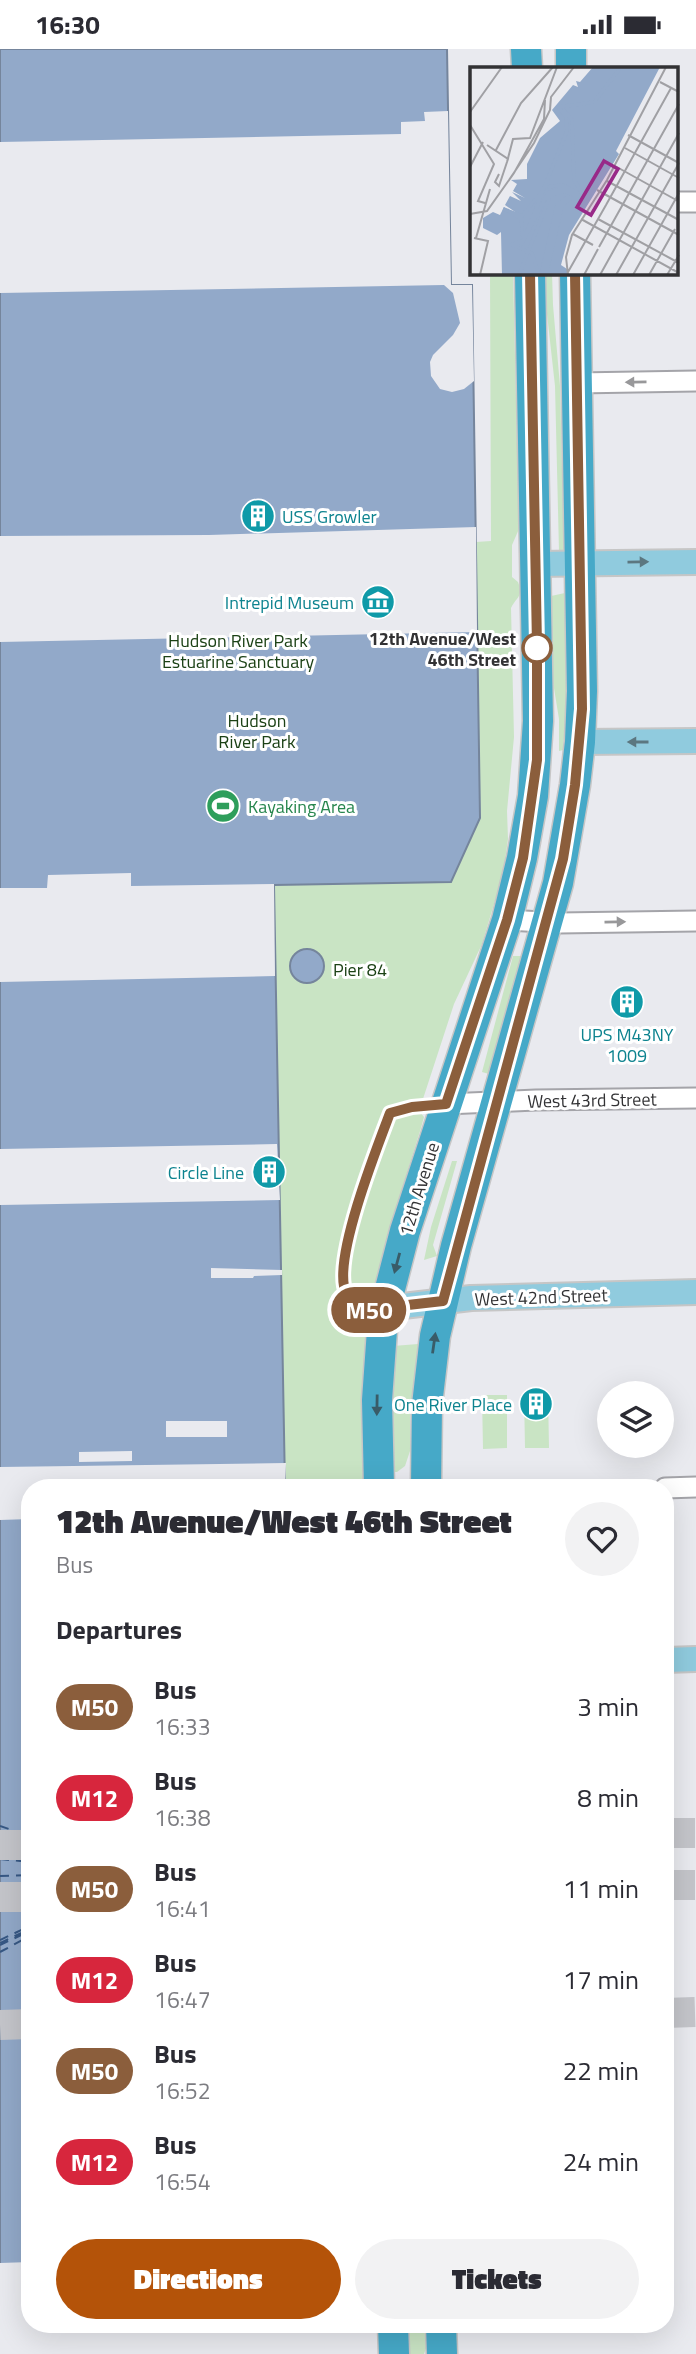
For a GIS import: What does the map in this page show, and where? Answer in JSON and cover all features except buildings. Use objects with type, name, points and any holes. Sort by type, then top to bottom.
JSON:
[{"type":"highway","points":[[526,49],[527,67]]},
{"type":"highway","points":[[571,49],[571,67]]},
{"type":"highway","name":"12th Avenue","points":[[379,1479],[377,1400],[380,1337],[386,1308],[405,1231],[507,920],[523,858],[537,760],[530,275]]},
{"type":"highway","points":[[426,1479],[428,1395],[435,1336],[456,1246],[558,883],[568,833],[580,742],[581,563],[575,275]]},
{"type":"highway","points":[[393,2333],[394,2354]]},
{"type":"main road","points":[[536,564],[696,562]]},
{"type":"main road","points":[[580,742],[696,741]]},
{"type":"main road","name":"West 42nd Street","points":[[386,1308],[471,1298],[696,1292]]},
{"type":"main road","points":[[674,1660],[696,1659]]},
{"type":"street","points":[[678,202],[696,201]]},
{"type":"street","points":[[577,383],[696,381]]},
{"type":"street","points":[[507,920],[547,923],[696,921]]},
{"type":"street","name":"West 43rd Street","points":[[446,1104],[696,1098]]},
{"type":"street","points":[[674,1488],[696,1487]]},
{"type":"green space","name":"Hudson River Park","points":[[490,275],[513,275],[519,529],[512,545],[512,577],[518,582],[520,591],[511,608],[514,737],[507,811],[508,839],[503,874],[482,944],[454,1004],[421,1105],[420,1112],[424,1117],[392,1221],[374,1295],[365,1479],[30,1479],[0,417],[474,412],[476,542],[491,541]]},
{"type":"green space","points":[[546,275],[552,275],[560,386],[564,551],[559,551],[555,386],[546,305]]},
{"type":"green space","points":[[565,593],[567,699],[563,750],[559,751],[559,719],[553,682],[551,596]]},
{"type":"green space","points":[[513,956],[523,956],[489,1074],[482,1072]]},
{"type":"green space","points":[[452,1161],[457,1161],[433,1245],[437,1256],[424,1260],[431,1227]]},
{"type":"green space","points":[[418,1344],[410,1416],[410,1451],[405,1466],[392,1472],[393,1346]]},
{"type":"green space","points":[[524,1394],[548,1394],[549,1448],[525,1448]]},
{"type":"green space","points":[[482,1395],[507,1395],[507,1448],[483,1449]]},
{"type":"green space","points":[[406,2333],[425,2333],[424,2354],[407,2354]]},
{"type":"water","name":"Hudson River Park","points":[[0,49],[447,49],[451,285],[472,285],[480,818],[451,882],[274,885],[285,1479],[21,1479],[21,2333],[0,2354]]},
{"type":"water","points":[[307,949],[319,954],[324,966],[319,978],[307,983],[295,978],[290,966],[295,954]]},
{"type":"pier","points":[[448,111],[451,285],[472,285],[474,381],[464,389],[452,392],[440,389],[431,376],[430,362],[433,355],[453,335],[460,323],[453,293],[444,285],[0,293],[0,142],[401,134],[401,122],[425,121],[424,112]]},
{"type":"pier","points":[[476,527],[477,632],[0,642],[0,536],[209,535]]},
{"type":"pier","points":[[131,873],[131,886],[274,884],[275,976],[0,982],[0,888],[47,888],[48,875]]},
{"type":"pier","points":[[277,1144],[280,1200],[0,1205],[0,1149]]},
{"type":"pier","points":[[211,1268],[282,1270],[282,1275],[211,1278]]},
{"type":"pier","points":[[166,1421],[227,1421],[227,1437],[166,1437]]},
{"type":"pier","points":[[132,1451],[132,1461],[79,1462],[79,1452]]},
{"type":"pier","points":[[286,1463],[285,1479],[21,1479],[21,1519],[0,1520],[0,1467]]},
{"type":"pier","points":[[21,2262],[21,2333],[324,2333],[325,2354],[0,2354],[0,2263]]},
{"type":"ferry route","points":[[0,1826],[21,1833]]},
{"type":"ferry route","points":[[0,1859],[21,1861]]},
{"type":"ferry route","points":[[0,1876],[21,1875]]},
{"type":"ferry route","points":[[0,1897],[21,1894]]},
{"type":"ferry route","points":[[0,1940],[21,1930]]},
{"type":"ferry route","points":[[0,1943],[21,1933]]},
{"type":"ferry route","points":[[0,1945],[21,1935]]},
{"type":"ferry route","points":[[0,1952],[21,1941]]},
{"type":"tunnel","points":[[674,1833],[696,1833]]},
{"type":"tunnel","points":[[0,1845],[21,1845]]},
{"type":"tunnel","points":[[674,1885],[696,1885]]},
{"type":"tunnel","points":[[0,1897],[21,1897]]},
{"type":"tunnel","points":[[674,2013],[696,2012]]},
{"type":"tunnel","points":[[0,2025],[21,2024]]},
{"type":"bus line","name":"M50","points":[[530,275],[538,721],[533,796],[523,858],[507,920],[446,1104],[412,1107],[390,1113],[369,1172],[347,1249],[344,1276],[344,1287],[349,1299],[356,1307],[364,1310],[443,1301],[563,859],[575,785],[582,709],[575,275]]},
{"type":"place","name":"USS Growler","points":[[258,516]]},
{"type":"place","name":"Intrepid Museum","points":[[378,602]]},
{"type":"place","name":"12th Avenue/West 46th Street","points":[[537,648]]},
{"type":"place","name":"Kayaking Area","points":[[223,806]]},
{"type":"place","name":"UPS M43NY 1009","points":[[627,1002]]},
{"type":"place","name":"Circle Line","points":[[269,1172]]},
{"type":"place","name":"One River Place","points":[[536,1404]]},
{"type":"park label","name":"Hudson River Park Estuarine Sanctuary","points":[[238,650]]},
{"type":"park label","name":"Pier 84","points":[[360,969]]}]
